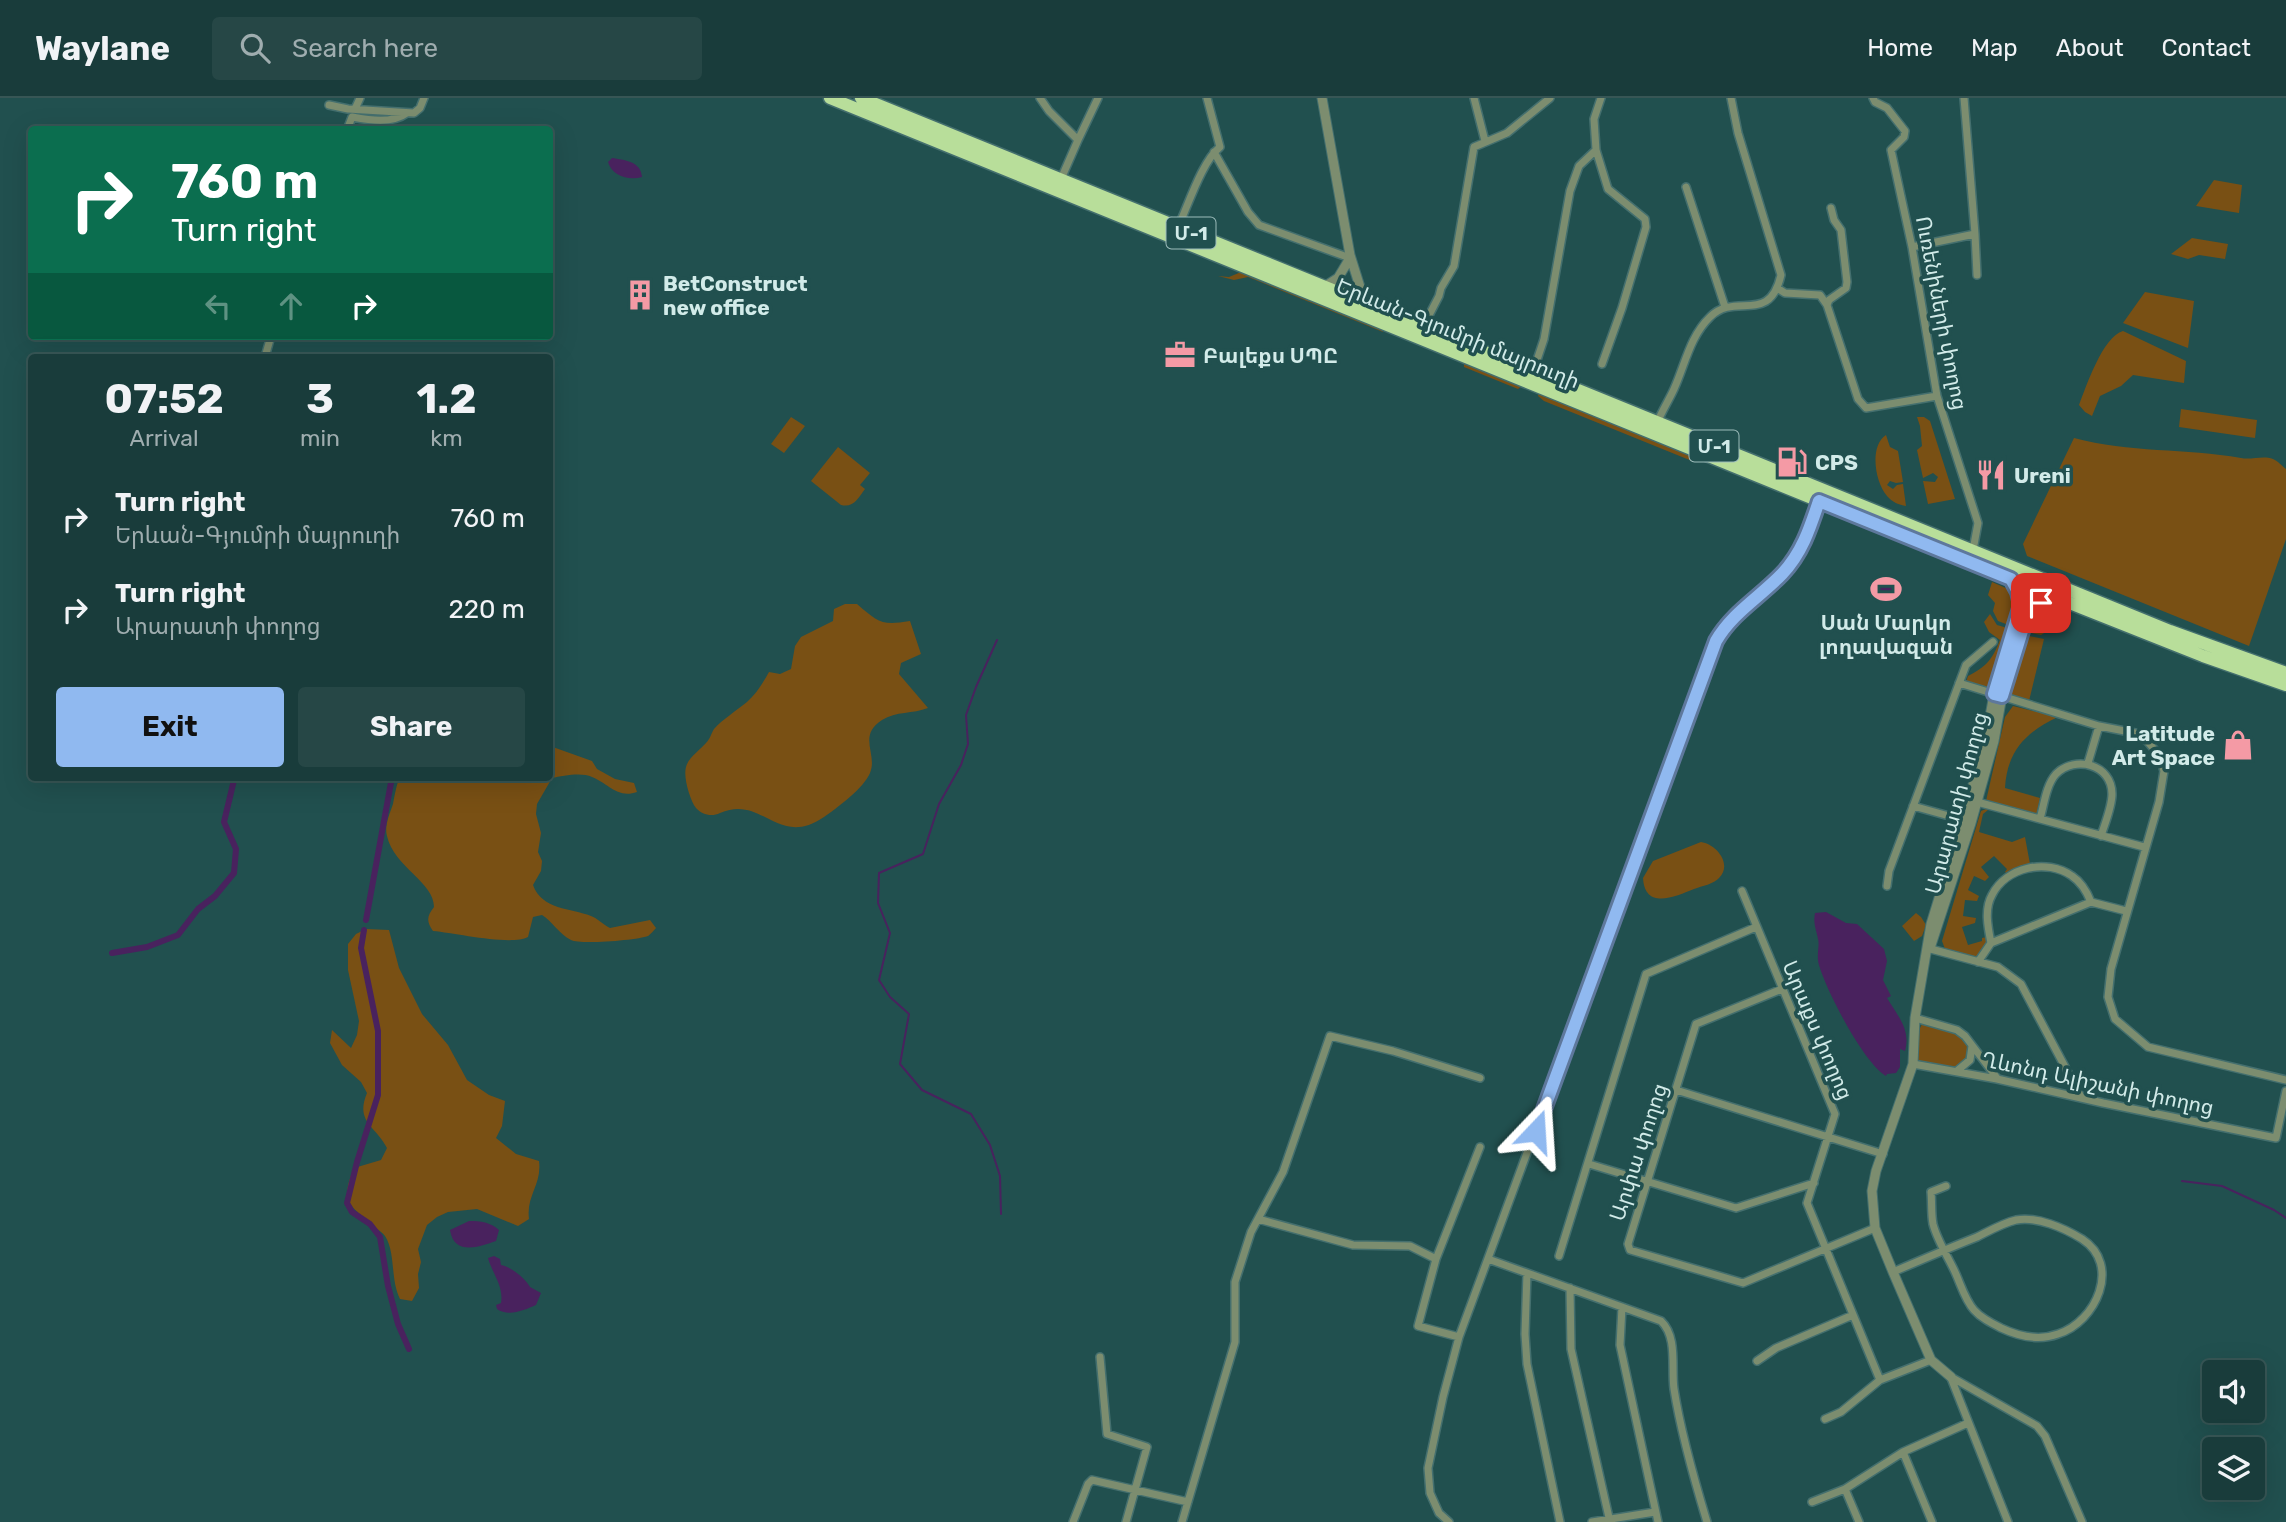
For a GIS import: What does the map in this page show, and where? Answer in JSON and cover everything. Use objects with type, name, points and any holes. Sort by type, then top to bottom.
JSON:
[{"type":"highway","name":"Երևան-Գյումրի մայրուղի","points":[[830,98],[1178,227],[1657,423],[1819,501],[1951,547],[1973,550],[2065,597]]},
{"type":"highway","name":"Երևան-Գյումրի մայրուղի","points":[[861,98],[1057,182],[1725,457],[1951,547],[2011,579],[2065,597]]},
{"type":"highway","name":"Մ-1","points":[[2065,597],[2286,685]]},
{"type":"highway","name":"Մ-1","points":[[2168,636],[2286,673]]},
{"type":"street","points":[[355,109],[359,98]]},
{"type":"street","points":[[329,105],[414,113],[420,108],[424,98]]},
{"type":"street","points":[[1040,98],[1078,140]]},
{"type":"street","points":[[1057,182],[1098,98]]},
{"type":"street","points":[[1178,227],[1214,152],[1220,147],[1207,98]]},
{"type":"street","points":[[1322,98],[1350,258],[1365,303]]},
{"type":"street","points":[[1474,98],[1485,141]]},
{"type":"street","points":[[1423,327],[1454,265],[1474,147],[1507,133],[1550,98]]},
{"type":"street","points":[[1601,98],[1594,119],[1596,150],[1608,189],[1645,219],[1646,227],[1602,364]]},
{"type":"street","points":[[1657,423],[1675,388],[1688,350],[1710,317],[1726,307],[1769,301],[1781,275],[1738,133],[1731,98]]},
{"type":"street","name":"Ուռենիների փողոց","points":[[1873,98],[1887,108],[1905,131],[1904,137],[1891,150],[1912,247],[1937,396],[1978,523],[1973,550]]},
{"type":"street","points":[[1964,98],[1977,275]]},
{"type":"street","points":[[348,126],[352,117],[390,119],[401,118],[408,113]]},
{"type":"street","points":[[1533,372],[1544,339],[1570,191],[1578,166],[1596,150]]},
{"type":"street","points":[[1214,152],[1248,212],[1259,225],[1350,258]]},
{"type":"street","points":[[1686,187],[1726,307]]},
{"type":"street","points":[[1826,305],[1846,288],[1847,282],[1841,230],[1834,220],[1831,208]]},
{"type":"street","points":[[1912,247],[1975,234]]},
{"type":"street","points":[[1324,287],[1338,278],[1350,258]]},
{"type":"street","points":[[1777,288],[1785,293],[1820,295],[1826,305],[1858,399],[1866,408],[1937,396]]},
{"type":"street","points":[[1449,1522],[1439,1513],[1430,1493],[1428,1468],[1443,1397],[1460,1337],[1488,1259],[1716,641],[1728,622],[1793,561],[1803,547],[1819,501]]},
{"type":"street","name":"Արարատի փողոց","points":[[1951,1377],[1931,1360],[1893,1272],[1875,1228],[1872,1191],[1876,1171],[1913,1064],[1915,1018],[1928,951],[1968,821],[2021,605],[2011,579]]},
{"type":"street","name":"Արարատի փողոց","points":[[1968,821],[1977,802],[1994,741],[1998,695],[2029,612],[2037,605],[2065,597]]},
{"type":"street","points":[[1887,887],[1889,871],[1966,665],[1993,642]]},
{"type":"street","points":[[1959,683],[2099,726],[2135,733],[2148,742],[2159,755],[2164,771],[2159,802],[2111,969],[2108,997],[2115,1019],[2148,1047],[2286,1080]]},
{"type":"street","points":[[2088,763],[2099,726]]},
{"type":"street","points":[[2040,820],[2052,780],[2058,772],[2067,765],[2088,763],[2105,775],[2112,794],[2101,836]]},
{"type":"street","points":[[1977,802],[2144,847]]},
{"type":"street","points":[[1913,806],[1968,821]]},
{"type":"street","points":[[1991,943],[1987,911],[1992,894],[2004,880],[2018,871],[2037,866],[2054,868],[2072,876],[2084,888],[2091,902]]},
{"type":"street","name":"Արաքս փողոց","points":[[1742,891],[1835,1114],[1807,1203],[1880,1380]]},
{"type":"street","points":[[1978,962],[1991,943],[2091,902],[2126,911]]},
{"type":"street","points":[[1559,1256],[1646,974],[1756,927]]},
{"type":"street","points":[[1928,951],[1998,967],[2021,984],[2081,1097]]},
{"type":"street","name":"Արփա փողոց","points":[[1782,989],[1696,1024],[1628,1244],[1630,1250],[1743,1283],[1875,1228]]},
{"type":"street","points":[[1915,1018],[1957,1030],[1970,1040],[1997,1079]]},
{"type":"street","points":[[1182,1522],[1235,1342],[1235,1282],[1251,1232],[1283,1172],[1331,1036],[1382,1048],[1480,1078]]},
{"type":"street","points":[[1956,1071],[1970,1060],[1972,1046]]},
{"type":"street","name":"Ղևոնդ Ալիշանի փողոց","points":[[1913,1064],[2276,1138],[2286,1091]]},
{"type":"street","points":[[1676,1090],[1883,1154]]},
{"type":"street","points":[[1460,1337],[1418,1326],[1436,1259],[1480,1147]]},
{"type":"street","points":[[1589,1164],[1736,1208],[1814,1183]]},
{"type":"street","points":[[1893,1272],[1945,1250],[2014,1221],[2047,1223],[2081,1238],[2095,1251],[2103,1265],[2099,1294],[2088,1314],[2064,1332],[2043,1337],[2024,1336],[1996,1325],[1976,1313],[1969,1304],[1945,1250],[1933,1224],[1931,1192],[1946,1186]]},
{"type":"street","points":[[1258,1219],[1353,1245],[1410,1246],[1436,1259]]},
{"type":"street","points":[[1488,1259],[1661,1321],[1668,1327],[1674,1389],[1707,1522]]},
{"type":"street","points":[[1527,1273],[1527,1364],[1560,1522]]},
{"type":"street","points":[[1570,1288],[1571,1349],[1610,1520]]},
{"type":"street","points":[[1622,1307],[1620,1345],[1658,1522]]},
{"type":"street","points":[[1757,1360],[1776,1348],[1853,1315]]},
{"type":"street","points":[[1100,1357],[1107,1434],[1147,1447],[1126,1522]]},
{"type":"street","points":[[1825,1419],[1841,1412],[1880,1380],[1931,1360]]},
{"type":"street","points":[[1951,1377],[2008,1522]]},
{"type":"street","points":[[1951,1377],[2037,1426],[2045,1436],[2082,1522]]},
{"type":"street","points":[[1812,1502],[1845,1489],[1903,1452],[1968,1423]]},
{"type":"street","points":[[1903,1452],[1932,1522]]},
{"type":"street","points":[[1073,1522],[1088,1483],[1092,1480],[1188,1502]]},
{"type":"street","points":[[1845,1489],[1859,1522]]},
{"type":"street","points":[[1592,1522],[1655,1512]]},
{"type":"shaded area","points":[[612,158],[635,164],[642,177],[627,178],[617,174],[608,162]]},
{"type":"shaded area","points":[[2214,180],[2242,185],[2239,213],[2196,206]]},
{"type":"shaded area","points":[[2192,238],[2228,244],[2225,259],[2199,255],[2188,259],[2171,254]]},
{"type":"shaded area","points":[[1246,270],[1383,332],[1248,277],[1234,280],[1218,276],[1229,277]]},
{"type":"shaded area","points":[[2145,292],[2194,301],[2188,348],[2123,323]]},
{"type":"shaded area","points":[[2123,331],[2186,361],[2184,383],[2133,375],[2121,386],[2100,396],[2092,416],[2079,405],[2102,352],[2116,335]]},
{"type":"shaded area","points":[[1464,361],[1522,386],[1518,389],[1464,367]]},
{"type":"shaded area","points":[[1539,392],[1701,459],[1692,461],[1544,401],[1538,396]]},
{"type":"shaded area","points":[[2181,409],[2257,420],[2255,438],[2179,427]]},
{"type":"shaded area","points":[[791,417],[805,426],[784,453],[771,444]]},
{"type":"shaded area","points":[[1917,417],[1930,421],[1955,499],[1928,504],[1923,481],[1935,482],[1938,477],[1933,473],[1923,478],[1917,450],[1922,446]]},
{"type":"shaded area","points":[[1886,435],[1890,447],[1898,451],[1903,482],[1890,481],[1887,485],[1893,489],[1903,484],[1906,506],[1891,500],[1879,482],[1877,447]]},
{"type":"shaded area","points":[[2074,438],[2116,446],[2269,458],[2286,469],[2286,539],[2249,646],[2027,556],[2023,544]]},
{"type":"shaded area","points":[[838,447],[870,473],[860,485],[865,489],[855,502],[845,506],[811,481]]},
{"type":"shaded area","name":"Սան Մարկո լողավազան","points":[[1888,576],[1898,581],[1894,590],[1896,592],[1894,598],[1890,596],[1888,601],[1882,601],[1878,596],[1881,591],[1878,591]]},
{"type":"shaded area","points":[[1992,582],[2008,589],[2017,600],[2011,626],[1998,621],[1993,611],[1995,603],[1988,595]]},
{"type":"shaded area","points":[[845,604],[857,604],[886,623],[910,621],[921,654],[901,663],[899,674],[928,708],[893,715],[875,726],[869,739],[872,766],[867,779],[843,803],[808,825],[782,825],[748,810],[735,809],[710,815],[698,810],[691,800],[686,782],[685,771],[689,760],[718,725],[747,702],[769,672],[780,674],[791,669],[795,646],[801,637],[833,621],[834,609]]},
{"type":"shaded area","points":[[2053,606],[2063,609],[2058,623],[2055,622],[2052,628],[2041,635],[2026,632],[2037,610]]},
{"type":"shaded area","points":[[1990,614],[1997,625],[2011,629],[1992,685],[1987,689],[1966,682],[1968,676],[1988,662],[2000,640],[1989,632],[1984,622]]},
{"type":"shaded area","points":[[2024,635],[2044,639],[2029,701],[2007,695]]},
{"type":"shaded area","points":[[2013,706],[2058,717],[2036,729],[2020,744],[2007,775],[2005,788],[2040,798],[2036,816],[1986,801],[2005,717]]},
{"type":"shaded area","points":[[553,747],[592,761],[597,769],[615,779],[634,783],[637,792],[618,792],[588,776],[553,778]]},
{"type":"shaded area","points":[[399,781],[550,781],[537,804],[536,814],[541,833],[538,852],[542,861],[541,871],[533,885],[537,893],[550,904],[596,918],[610,928],[650,920],[656,928],[642,938],[576,941],[559,931],[542,915],[533,917],[528,937],[520,939],[497,940],[433,931],[428,919],[434,907],[432,898],[428,890],[397,857],[386,832]]},
{"type":"shaded area","points":[[1988,810],[1983,814],[1979,832],[2012,842],[2025,837],[2030,864],[2008,875],[2005,872],[2007,869],[1994,856],[1981,867],[1989,877],[1985,881],[1974,876],[1968,890],[1979,896],[1977,901],[1965,900],[1963,916],[1976,918],[1975,923],[1962,927],[1968,945],[1987,937],[1989,943],[1977,959],[1945,949],[1942,941],[1981,811]]},
{"type":"shaded area","points":[[1701,842],[1712,846],[1721,856],[1724,867],[1719,878],[1670,897],[1655,898],[1649,895],[1643,878],[1653,861]]},
{"type":"shaded area","points":[[1826,912],[1846,923],[1857,924],[1884,949],[1887,961],[1883,980],[1891,996],[1887,998],[1902,1023],[1906,1036],[1905,1051],[1900,1049],[1900,1067],[1896,1073],[1886,1076],[1867,1057],[1847,1025],[1823,977],[1818,961],[1814,920],[1815,913]]},
{"type":"shaded area","points":[[1916,913],[1926,925],[1922,936],[1914,941],[1902,926]]},
{"type":"shaded area","points":[[366,929],[389,930],[399,968],[422,1014],[448,1045],[467,1080],[489,1095],[505,1101],[502,1126],[496,1138],[516,1154],[539,1161],[529,1219],[518,1226],[477,1209],[448,1212],[427,1225],[418,1249],[421,1262],[419,1288],[412,1301],[400,1299],[391,1250],[385,1236],[350,1204],[347,1190],[354,1168],[381,1160],[387,1148],[365,1117],[363,1111],[367,1093],[361,1082],[342,1065],[330,1043],[332,1030],[351,1048],[357,1035],[359,1021],[348,970],[348,944],[356,934]]},
{"type":"shaded area","points":[[1922,1024],[1946,1029],[1962,1038],[1967,1044],[1966,1059],[1953,1068],[1920,1063],[1917,1059],[1919,1030]]},
{"type":"shaded area","points":[[469,1221],[496,1227],[499,1230],[496,1241],[468,1248],[456,1244],[450,1230]]},
{"type":"shaded area","points":[[494,1256],[500,1259],[501,1265],[513,1270],[530,1287],[541,1293],[536,1305],[511,1313],[497,1309],[496,1305],[501,1303],[501,1291],[488,1258]]},
{"type":"waterway","points":[[997,640],[966,715],[968,744],[961,765],[939,804],[923,854],[879,873],[878,903],[890,933],[879,980],[890,997],[909,1014],[900,1064],[922,1090],[971,1114],[990,1145],[1000,1176],[1001,1214]]},
{"type":"waterway","points":[[112,953],[147,947],[178,935],[198,909],[215,896],[234,873],[236,849],[224,822],[234,781]]},
{"type":"waterway","points":[[366,920],[391,781]]},
{"type":"waterway","points":[[364,930],[361,948],[378,1031],[378,1095],[347,1203],[352,1212],[370,1224],[380,1237],[388,1286],[398,1324],[409,1349]]},
{"type":"waterway","points":[[2182,1181],[2222,1186],[2286,1218]]},
{"type":"place","name":"BetConstruct new office","points":[[640,295]]},
{"type":"place","name":"Բալեքս ՍՊԸ","points":[[1180,355]]},
{"type":"place","name":"CPS","points":[[1792,462]]},
{"type":"place","name":"Ureni","points":[[1991,475]]},
{"type":"place","name":"Սան Մարկո լողավազան","points":[[1886,589]]},
{"type":"place","name":"Latitude Art Space","points":[[2238,745]]},
{"type":"route","points":[[1536,1131],[1716,641],[1728,622],[1793,561],[1803,547],[1819,501],[2011,579],[2021,605],[1994,694],[2002,696],[2026,618],[2029,612],[2041,603]]}]
